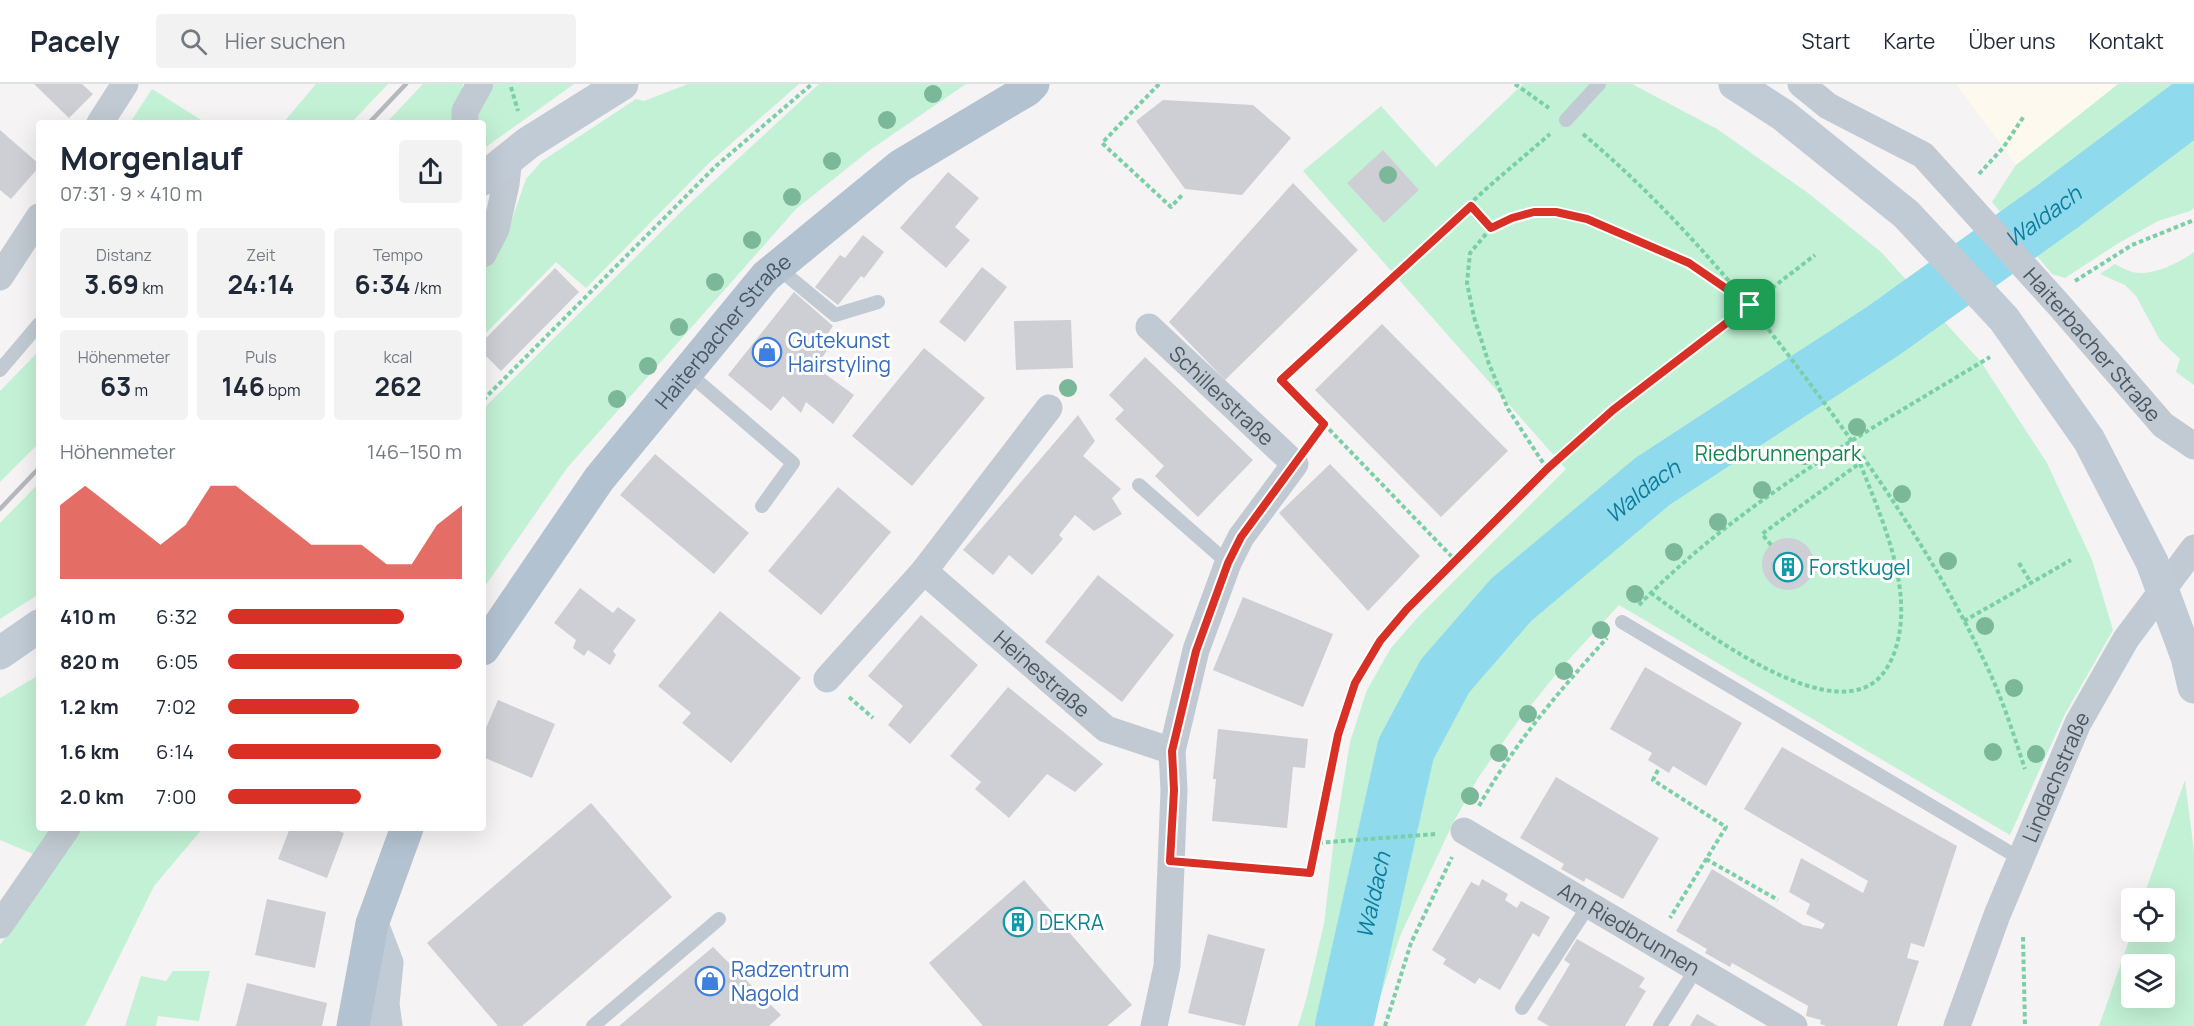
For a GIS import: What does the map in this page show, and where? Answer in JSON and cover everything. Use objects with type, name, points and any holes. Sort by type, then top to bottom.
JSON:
[{"type":"main road","points":[[486,177],[528,143],[622,84]]},
{"type":"main road","name":"Haiterbacher Straße","points":[[486,645],[599,479],[766,276],[900,166],[1027,90],[1033,84]]},
{"type":"main road","points":[[1735,84],[1783,115],[1906,214],[2004,319],[2090,440],[2152,562],[2187,657],[2194,687]]},
{"type":"main road","points":[[0,653],[36,628]]},
{"type":"main road","points":[[353,1026],[372,924],[406,831]]},
{"type":"main road","points":[[372,924],[387,963],[383,1004],[386,1026]]},
{"type":"street","points":[[102,120],[125,84]]},
{"type":"street","points":[[465,117],[480,84]]},
{"type":"street","name":"Haiterbacher Straße","points":[[1801,84],[1828,106],[1923,155],[2051,296],[2163,425],[2194,447]]},
{"type":"street","points":[[486,248],[496,229],[509,158]]},
{"type":"street","points":[[0,277],[36,222]]},
{"type":"street","name":"Schillerstraße","points":[[1149,327],[1295,464]]},
{"type":"street","points":[[827,679],[924,572],[1049,408]]},
{"type":"street","points":[[1154,1026],[1167,966],[1174,790],[1172,751],[1196,651],[1228,563],[1241,537],[1295,464]]},
{"type":"street","name":"Lindachstraße","points":[[1957,1026],[1996,915],[2078,723],[2126,639],[2194,548]]},
{"type":"street","name":"Heinestraße","points":[[924,572],[1106,729],[1172,751]]},
{"type":"street","points":[[0,925],[65,831]]},
{"type":"street","name":"Am Riedbrunnen","points":[[1452,832],[1589,905],[1794,1026]]},
{"type":"lane","points":[[1566,120],[1599,84]]},
{"type":"lane","points":[[777,267],[835,315],[878,302]]},
{"type":"lane","points":[[0,370],[36,328]]},
{"type":"lane","points":[[687,372],[793,463],[762,506]]},
{"type":"lane","points":[[1139,485],[1228,563]]},
{"type":"lane","points":[[1622,622],[2019,858]]},
{"type":"lane","points":[[1522,1008],[1589,905]]},
{"type":"lane","points":[[593,1026],[719,919]]},
{"type":"lane","points":[[1660,1026],[1696,969]]},
{"type":"path","points":[[486,397],[716,166],[812,84]]},
{"type":"path","points":[[1159,84],[1102,143],[1171,207],[1182,195]]},
{"type":"path","points":[[1455,560],[1281,380],[1471,206],[1487,188],[1566,120],[1515,84]]},
{"type":"path","points":[[1966,202],[2024,116]]},
{"type":"path","points":[[1601,150],[1677,221],[1750,305],[1852,441],[1921,544],[1989,671],[2010,721],[2040,813]]},
{"type":"path","points":[[1471,206],[1491,228]]},
{"type":"path","points":[[1547,469],[1508,409],[1474,317],[1467,283],[1470,253],[1491,228],[1512,218],[1534,212],[1556,212],[1587,219],[1689,263],[1750,305]]},
{"type":"path","points":[[2051,296],[2132,245],[2194,220]]},
{"type":"path","points":[[1170,861],[1310,873],[1338,735],[1355,683],[1380,641],[1407,609],[1455,560],[1547,469],[1613,410],[1815,255]]},
{"type":"path","points":[[1792,478],[1994,355]]},
{"type":"path","name":"Schillerstraße","points":[[1295,464],[1324,424]]},
{"type":"path","points":[[1651,593],[1745,658],[1785,678],[1821,690],[1849,692],[1869,685],[1883,675],[1893,658],[1900,633],[1900,591],[1888,535],[1852,441]]},
{"type":"path","points":[[1771,544],[1762,534],[1860,463]]},
{"type":"path","points":[[1964,621],[2071,560]]},
{"type":"path","points":[[2019,563],[2031,583]]},
{"type":"path","points":[[1654,944],[1726,827],[1653,780],[1658,770]]},
{"type":"path","points":[[1316,843],[1452,832],[1411,943],[1385,1026]]},
{"type":"path","points":[[1706,859],[1778,900]]},
{"type":"path","points":[[2023,927],[2025,1026]]},
{"type":"shaded area","points":[[1956,84],[2122,84],[2016,165]]},
{"type":"green space","points":[[316,84],[388,84],[354,120],[286,120]]},
{"type":"green space","points":[[423,84],[463,84],[457,120],[389,120]]},
{"type":"green space","points":[[495,84],[574,84],[486,147],[486,120],[475,120],[490,89]]},
{"type":"green space","points":[[688,84],[799,84],[709,163],[586,288],[556,262],[486,333],[486,263],[509,228],[526,179],[542,161],[636,99],[644,101]]},
{"type":"green space","points":[[819,84],[966,84],[870,150],[796,209],[567,468],[486,585],[486,406],[687,206]]},
{"type":"green space","name":"Riedbrunnenpark","points":[[1523,84],[1632,84],[1717,129],[1808,193],[1881,252],[1981,362],[2047,463],[2092,560],[2113,630],[2065,714],[2010,835],[1619,605],[1562,667],[1518,721],[1478,778],[1452,825],[1400,936],[1371,1026],[1298,1026],[1324,924],[1333,847],[1350,742],[1367,690],[1391,648],[1419,616],[1566,469],[1303,171],[1381,106],[1436,167]]},
{"type":"green space","points":[[2118,84],[2194,84],[2194,208],[2158,221],[2117,244],[2065,278],[2052,274],[1992,202],[2016,165]]},
{"type":"green space","points":[[152,89],[201,120],[132,120]]},
{"type":"green space","points":[[2194,252],[2194,385],[2176,372],[2180,359],[2160,340],[2136,296],[2125,285],[2100,274],[2115,264],[2132,272],[2148,273],[2173,264]]},
{"type":"green space","points":[[36,354],[36,446],[0,482],[0,391]]},
{"type":"green space","points":[[36,486],[36,596],[0,619],[0,523]]},
{"type":"green space","points":[[36,677],[36,831],[200,831],[154,886],[85,1026],[0,1026],[0,945],[33,898],[38,856],[0,840],[0,698]]},
{"type":"green space","points":[[2185,780],[2194,851],[2194,1026],[2099,1026],[2121,963],[2121,1008],[2175,1008],[2175,954],[2124,954],[2128,942],[2175,942],[2175,888],[2147,888]]},
{"type":"green space","points":[[173,971],[210,971],[199,1021],[158,1016],[156,1026],[125,1026],[141,976],[166,981]]},
{"type":"building","points":[[34,84],[82,84],[93,94],[69,118]]},
{"type":"building","points":[[1163,100],[1253,105],[1291,138],[1242,195],[1185,189],[1136,121]]},
{"type":"building","points":[[0,130],[36,161],[36,170],[11,199],[0,190]]},
{"type":"building","points":[[1383,150],[1419,190],[1384,223],[1347,183]]},
{"type":"building","points":[[948,172],[979,198],[955,227],[970,240],[946,268],[900,228]]},
{"type":"building","points":[[1293,183],[1358,250],[1225,380],[1169,322]]},
{"type":"building","points":[[863,235],[884,252],[864,278],[861,276],[838,305],[815,287],[840,255],[845,258]]},
{"type":"building","points":[[982,267],[1007,287],[965,342],[939,322]]},
{"type":"building","points":[[555,268],[579,292],[501,371],[486,356],[486,338]]},
{"type":"building","points":[[794,292],[833,326],[827,335],[834,341],[818,363],[809,356],[806,360],[854,395],[833,424],[806,402],[801,413],[783,396],[771,411],[728,375]]},
{"type":"building","points":[[1071,320],[1073,368],[1016,370],[1014,321]]},
{"type":"building","points":[[1382,324],[1508,451],[1441,517],[1315,390]]},
{"type":"building","points":[[924,348],[985,398],[912,486],[852,436]]},
{"type":"building","points":[[1145,357],[1253,460],[1198,517],[1155,476],[1164,466],[1115,419],[1124,410],[1109,395]]},
{"type":"building","points":[[1078,415],[1095,441],[1083,456],[1121,489],[1112,498],[1122,514],[1094,531],[1075,515],[1059,535],[1063,539],[1032,575],[1009,555],[993,575],[963,550]]},
{"type":"building","points":[[655,454],[749,533],[714,574],[620,495]]},
{"type":"building","points":[[1330,464],[1420,556],[1368,611],[1279,513]]},
{"type":"building","points":[[838,487],[891,532],[821,615],[768,571]]},
{"type":"building","name":"Forstkugel","points":[[1788,538],[1798,540],[1806,546],[1812,554],[1814,564],[1812,574],[1806,582],[1798,588],[1788,590],[1778,588],[1770,582],[1764,574],[1762,564],[1764,554],[1770,546],[1778,540]]},
{"type":"building","points":[[1098,575],[1174,635],[1122,702],[1045,642]]},
{"type":"building","points":[[580,588],[613,613],[618,607],[636,620],[613,651],[616,655],[610,665],[588,650],[584,656],[573,648],[576,640],[554,623]]},
{"type":"building","points":[[1243,597],[1333,634],[1303,707],[1213,670]]},
{"type":"building","points":[[720,611],[801,678],[731,763],[682,723],[691,713],[658,686]]},
{"type":"building","points":[[921,615],[978,665],[910,744],[888,725],[903,706],[868,676]]},
{"type":"building","points":[[1645,667],[1742,723],[1706,786],[1673,766],[1669,773],[1648,760],[1652,753],[1610,729]]},
{"type":"building","points":[[1008,687],[1103,764],[1075,792],[1047,774],[1009,818],[975,789],[981,782],[950,756]]},
{"type":"building","points":[[498,700],[555,724],[532,778],[486,758],[486,728]]},
{"type":"building","points":[[1218,729],[1308,739],[1305,768],[1293,767],[1287,828],[1212,821]]},
{"type":"building","points":[[1782,747],[1957,846],[1924,947],[1911,943],[1907,958],[1919,961],[1897,1026],[1827,1026],[1820,1024],[1821,1020],[1806,1016],[1808,1006],[1732,963],[1730,967],[1705,953],[1707,949],[1676,931],[1712,869],[1803,925],[1822,929],[1825,924],[1806,914],[1810,904],[1789,892],[1801,858],[1863,893],[1868,881],[1744,809]]},
{"type":"building","points":[[1556,777],[1659,838],[1623,899],[1586,878],[1584,882],[1561,869],[1564,864],[1520,838]]},
{"type":"building","points":[[591,803],[672,897],[522,1026],[498,1026],[427,943]]},
{"type":"building","points":[[289,831],[344,833],[327,878],[278,859]]},
{"type":"building","points":[[1482,879],[1508,894],[1505,900],[1517,908],[1521,901],[1550,917],[1539,937],[1533,933],[1500,990],[1479,978],[1475,984],[1443,964],[1446,959],[1432,950],[1471,882],[1479,886]]},
{"type":"building","name":"DEKRA","points":[[1024,880],[1132,1005],[1107,1026],[983,1026],[929,963]]},
{"type":"building","points":[[267,899],[326,912],[315,968],[255,955]]},
{"type":"building","points":[[1208,934],[1265,949],[1245,1026],[1188,1013]]},
{"type":"building","points":[[1577,939],[1645,978],[1639,987],[1646,991],[1625,1026],[1549,1026],[1537,1019],[1570,964],[1564,960]]},
{"type":"building","name":"Radzentrum Nagold","points":[[713,947],[781,1015],[769,1026],[619,1026]]},
{"type":"building","points":[[247,983],[327,1003],[322,1026],[236,1026]]},
{"type":"building","points":[[1697,1014],[1718,1026],[1690,1026]]},
{"type":"waterway","name":"Waldach","points":[[1344,1026],[1406,749],[1445,676],[1511,600],[1653,481],[1883,331],[2058,206],[2194,104]]},
{"type":"railway","points":[[372,120],[406,84]]},
{"type":"railway","points":[[0,509],[36,471]]},
{"type":"place","name":"Gutekunst Hairstyling","points":[[767,352]]},
{"type":"place","name":"Forstkugel","points":[[1788,567]]},
{"type":"place","name":"DEKRA","points":[[1018,922]]},
{"type":"place","name":"Radzentrum Nagold","points":[[710,981]]},
{"type":"route","points":[[1471,206],[1491,228],[1512,218],[1534,212],[1556,212],[1587,219],[1689,263],[1750,305],[1613,410],[1547,469],[1407,609],[1380,641],[1355,683],[1338,735],[1310,873],[1170,861],[1174,790],[1172,751],[1196,651],[1228,563],[1241,537],[1324,424],[1281,380],[1471,206]]}]
